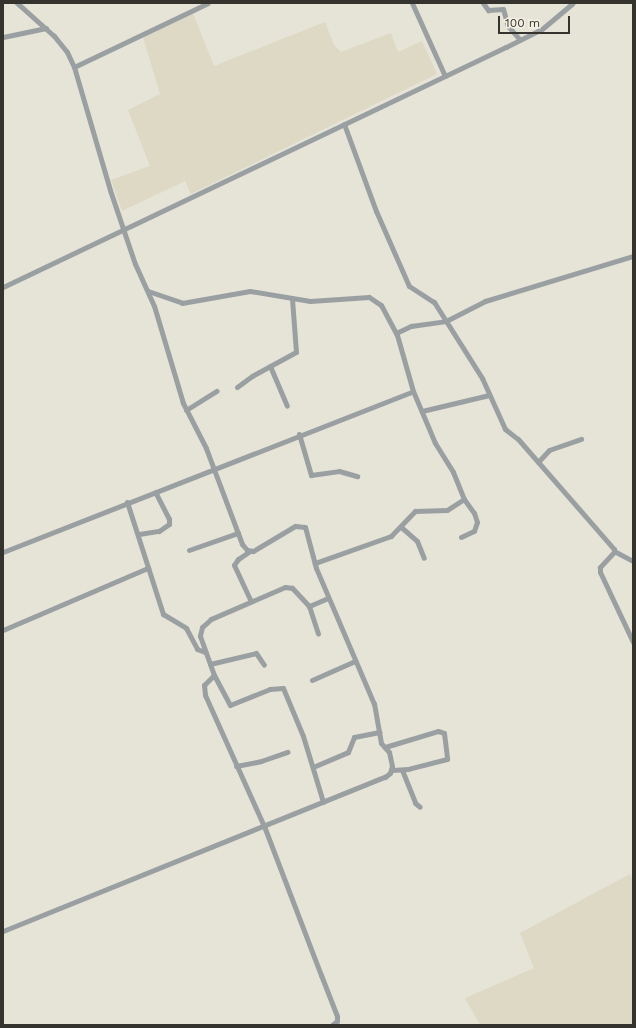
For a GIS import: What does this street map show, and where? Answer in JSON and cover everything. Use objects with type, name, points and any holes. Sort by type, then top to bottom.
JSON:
[{"type":"street","points":[[17,3],[46,28],[62,45],[74,67],[124,230],[148,291],[186,410],[213,468],[245,548],[250,551]]},
{"type":"street","points":[[74,67],[208,3]]},
{"type":"street","points":[[412,3],[445,76]]},
{"type":"street","points":[[483,3],[488,10],[503,9],[510,28],[520,40]]},
{"type":"street","points":[[3,287],[520,40],[547,25],[565,6],[573,3]]},
{"type":"street","points":[[3,37],[46,28]]},
{"type":"street","points":[[344,125],[407,282],[431,299],[446,321],[482,378],[488,395],[505,429],[518,439],[614,551],[633,561]]},
{"type":"street","points":[[396,334],[411,326],[446,321],[485,301],[633,256]]},
{"type":"street","points":[[148,291],[182,303],[250,291],[292,299],[325,301],[374,298],[381,305],[396,334],[413,390],[435,443],[453,472],[464,499],[474,513],[477,522],[474,531],[461,536]]},
{"type":"street","points":[[237,387],[252,376],[296,352],[292,299]]},
{"type":"street","points":[[270,366],[287,406]]},
{"type":"street","points":[[3,552],[413,390]]},
{"type":"street","points":[[186,410],[216,391]]},
{"type":"street","points":[[422,411],[488,395]]},
{"type":"street","points":[[299,434],[311,475],[339,471],[357,476]]},
{"type":"street","points":[[538,462],[549,450],[581,439]]},
{"type":"street","points":[[139,534],[159,531],[169,524],[169,519],[155,492]]},
{"type":"street","points":[[315,563],[391,536],[401,527],[408,516],[415,511],[447,510],[464,499]]},
{"type":"street","points":[[127,502],[139,534],[163,614],[186,628],[197,648],[205,652]]},
{"type":"street","points":[[250,600],[234,565],[238,559],[250,551],[300,525],[306,530],[315,563],[328,598],[374,704],[381,743],[390,755],[392,770]]},
{"type":"street","points":[[401,527],[417,541],[424,558]]},
{"type":"street","points":[[189,550],[238,532]]},
{"type":"street","points":[[614,551],[602,564],[600,572],[633,642]]},
{"type":"street","points":[[3,630],[148,568]]},
{"type":"street","points":[[318,634],[309,606],[288,586],[250,600],[205,623],[200,636],[214,675],[230,705],[270,689],[284,688],[313,767],[323,802]]},
{"type":"street","points":[[309,606],[328,598]]},
{"type":"street","points":[[210,664],[256,653],[264,665]]},
{"type":"street","points":[[312,680],[355,661]]},
{"type":"street","points":[[214,675],[204,685],[203,690],[264,826],[337,1016],[337,1022],[332,1025]]},
{"type":"street","points":[[3,932],[323,802],[385,776],[392,770],[402,770],[448,758],[444,733],[438,731],[385,747]]},
{"type":"street","points":[[313,767],[348,752],[354,738],[380,732]]},
{"type":"street","points":[[236,766],[261,761],[286,752]]},
{"type":"street","points":[[402,770],[415,803],[420,807]]},
{"type":"shaded area","points":[[193,13],[214,66],[325,22],[334,45],[341,52],[391,33],[398,52],[422,41],[437,74],[191,194],[185,181],[122,211],[111,180],[150,166],[128,110],[160,94],[143,37]]},
{"type":"shaded area","points":[[630,874],[633,881],[633,1025],[480,1025],[465,998],[534,968],[520,933]]}]
